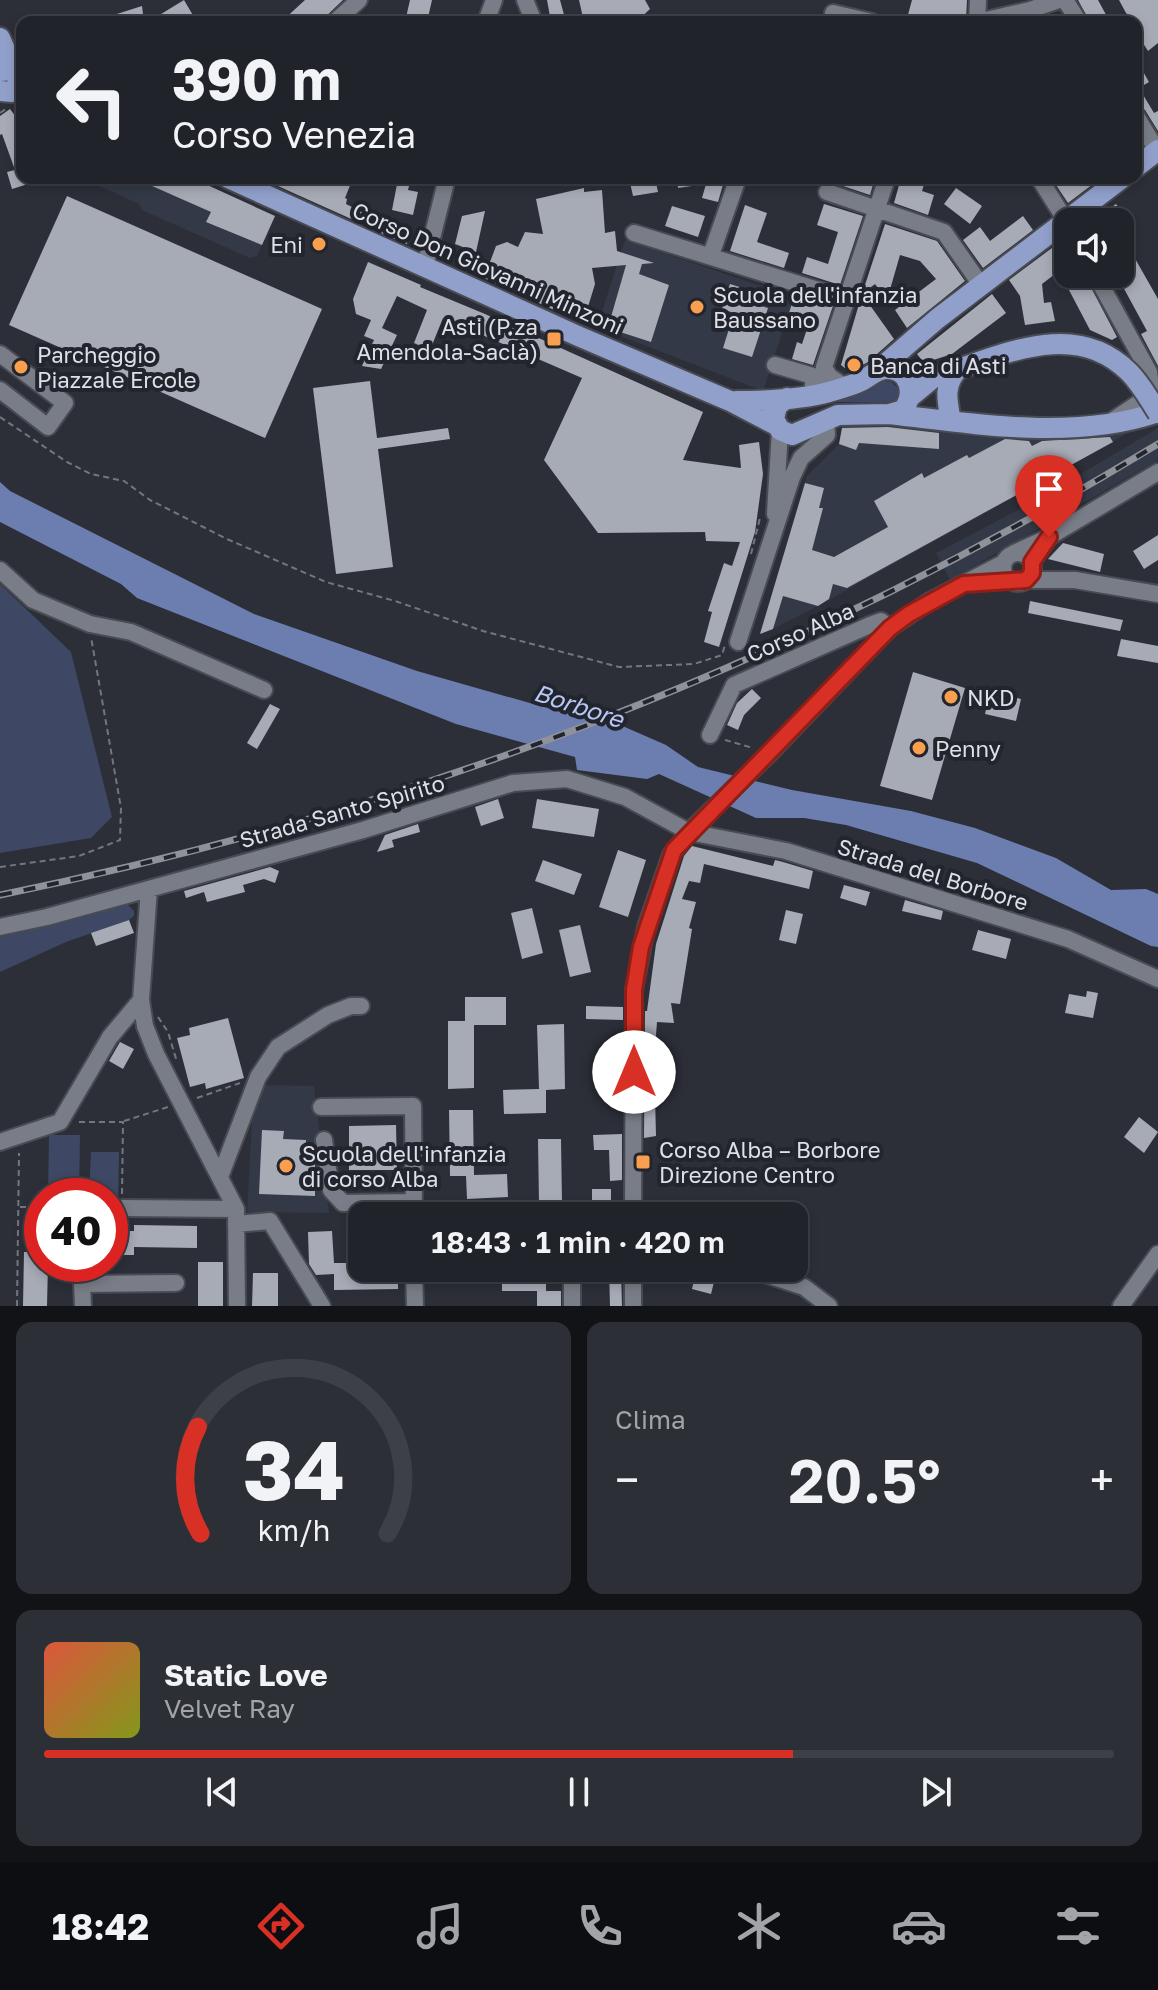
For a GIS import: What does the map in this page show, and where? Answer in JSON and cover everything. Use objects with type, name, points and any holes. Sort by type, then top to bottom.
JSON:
[{"type":"main road","points":[[0,38],[11,85]]},
{"type":"main road","name":"Corso Don Giovanni Minzoni","points":[[241,184],[730,401],[778,428]]},
{"type":"main road","name":"Corso Don Giovanni Minzoni","points":[[1085,208],[1115,184]]},
{"type":"main road","name":"Corso Don Giovanni Minzoni","points":[[730,401],[787,398],[813,386],[861,382],[911,339],[1054,232]]},
{"type":"main road","points":[[787,398],[777,406],[774,419],[778,428],[792,435],[811,438],[826,419],[854,413],[1039,428],[1133,421],[1158,413],[1130,373],[1119,363],[1105,354],[1072,344],[1035,345],[933,378],[910,397],[903,410],[889,414]]},
{"type":"main road","points":[[951,421],[946,393],[949,379],[961,368]]},
{"type":"main road","points":[[877,371],[892,369],[901,374],[909,383],[910,397]]},
{"type":"main road","points":[[901,374],[933,378]]},
{"type":"street","points":[[1004,16],[1059,0]]},
{"type":"street","points":[[1142,126],[1158,151]]},
{"type":"street","points":[[425,266],[446,184]]},
{"type":"street","points":[[711,255],[736,184]]},
{"type":"street","points":[[839,383],[824,367],[885,184]]},
{"type":"street","points":[[1043,184],[1058,208]]},
{"type":"street","points":[[827,192],[944,232],[981,285]]},
{"type":"street","points":[[634,233],[847,299]]},
{"type":"street","points":[[1103,288],[1149,372],[1152,394],[1107,424]]},
{"type":"street","points":[[0,354],[65,403],[48,427],[0,390]]},
{"type":"street","points":[[775,365],[813,386]]},
{"type":"street","points":[[776,527],[774,495],[778,428]]},
{"type":"street","points":[[732,641],[796,467],[811,438]]},
{"type":"street","name":"Corso Alba","points":[[633,1202],[636,972],[646,927],[674,850],[890,628],[964,584],[1019,567],[1049,537],[1158,472]]},
{"type":"street","points":[[1019,567],[1075,580],[1153,592]]},
{"type":"street","points":[[0,570],[33,600],[90,624],[131,632],[264,690]]},
{"type":"street","name":"Corso Alba","points":[[710,735],[734,685],[870,625],[881,621],[890,628]]},
{"type":"street","name":"Strada Santo Spirito","points":[[0,927],[149,889],[363,830],[513,783],[537,779],[567,779],[625,797],[689,832]]},
{"type":"street","name":"Strada del Borbore","points":[[689,832],[786,851],[1068,939],[1158,979]]},
{"type":"street","points":[[149,889],[141,1000],[145,1026],[156,1054],[220,1177],[236,1216],[237,1306]]},
{"type":"street","points":[[0,1142],[60,1122],[110,1037],[141,1000]]},
{"type":"street","points":[[220,1177],[258,1077],[278,1047],[328,1015],[351,1006],[361,1006]]},
{"type":"street","points":[[321,1107],[413,1106],[414,1202]]},
{"type":"street","points":[[324,1140],[331,1190],[343,1203],[348,1203]]},
{"type":"street","points":[[128,1208],[270,1221],[322,1306]]},
{"type":"street","points":[[1121,1306],[1158,1254]]},
{"type":"street","points":[[414,1282],[415,1306]]},
{"type":"street","points":[[572,1282],[572,1306]]},
{"type":"street","points":[[633,1282],[633,1306]]},
{"type":"street","points":[[789,1282],[804,1287],[829,1306]]},
{"type":"street","points":[[83,1306],[82,1284],[176,1283]]},
{"type":"path","points":[[0,417],[67,462],[91,474],[124,481],[150,500],[265,558],[326,582],[395,601],[483,631],[619,667],[694,664],[722,655],[732,641]]},
{"type":"path","points":[[749,561],[761,516]]},
{"type":"path","points":[[0,867],[79,856],[120,840],[121,808],[95,670],[90,624]]},
{"type":"path","points":[[710,735],[766,753]]},
{"type":"path","points":[[156,1015],[168,1032],[179,1067]]},
{"type":"path","points":[[60,1122],[123,1122],[122,1178]]},
{"type":"path","points":[[17,1306],[19,1135]]},
{"type":"path","points":[[18,1207],[24,1207]]},
{"type":"shaded area","points":[[95,184],[205,184],[275,216],[257,256],[250,258],[142,210],[139,204]]},
{"type":"shaded area","name":"Scuola dell'infanzia Baussano","points":[[625,240],[794,297],[763,391],[597,327]]},
{"type":"shaded area","points":[[885,381],[898,388],[898,398],[894,402],[835,402]]},
{"type":"shaded area","points":[[843,421],[1010,437],[1128,433],[818,606],[762,632],[807,476],[839,444]]},
{"type":"shaded area","points":[[1158,428],[1158,460],[950,580],[936,553],[1037,500]]},
{"type":"shaded area","points":[[0,482],[10,491],[254,614],[417,671],[558,711],[579,707],[666,745],[698,767],[792,790],[911,811],[975,828],[1056,858],[1111,890],[1146,889],[1158,894],[1158,947],[977,863],[846,825],[804,818],[756,818],[659,774],[647,779],[577,770],[575,757],[456,724],[137,598],[121,584],[0,522]]},
{"type":"shaded area","points":[[0,584],[71,652],[112,817],[91,838],[0,853]]},
{"type":"shaded area","points":[[126,903],[134,911],[134,916],[129,920],[66,942],[0,972],[0,931]]},
{"type":"shaded area","name":"Scuola dell'infanzia di corso Alba","points":[[263,1085],[314,1086],[329,1213],[247,1212],[252,1121]]},
{"type":"shaded area","points":[[49,1135],[80,1135],[79,1178],[48,1178]]},
{"type":"shaded area","points":[[91,1152],[119,1152],[119,1178],[90,1178]]},
{"type":"building","points":[[184,0],[193,16],[158,16]]},
{"type":"building","points":[[305,0],[343,0],[326,16],[288,16]]},
{"type":"building","points":[[410,0],[432,0],[428,16],[406,16]]},
{"type":"building","points":[[547,0],[560,0],[564,16],[550,16]]},
{"type":"building","points":[[579,0],[645,0],[650,9],[642,16],[583,16]]},
{"type":"building","points":[[912,0],[967,0],[966,16],[908,16]]},
{"type":"building","points":[[1078,0],[1098,0],[1107,16],[1087,16]]},
{"type":"building","points":[[1119,0],[1158,0],[1158,43],[1148,51],[1142,42],[1142,16],[1126,13]]},
{"type":"building","points":[[142,6],[143,16],[111,16]]},
{"type":"building","points":[[1142,70],[1149,82],[1142,86]]},
{"type":"building","points":[[1142,93],[1154,113],[1158,111],[1158,131],[1142,108]]},
{"type":"building","points":[[10,109],[16,117],[16,184],[28,184],[12,189],[7,172],[15,170],[0,135],[0,116]]},
{"type":"building","points":[[148,184],[205,184],[275,216],[262,245],[206,222],[211,212]]},
{"type":"building","points":[[273,184],[351,184],[346,204],[362,212],[358,222]]},
{"type":"building","points":[[397,184],[410,184],[408,190],[418,192],[413,215],[392,210]]},
{"type":"building","points":[[630,184],[656,184],[658,192],[633,196]]},
{"type":"building","points":[[678,184],[706,184],[678,188]]},
{"type":"building","points":[[706,184],[723,184],[718,202],[702,198]]},
{"type":"building","points":[[837,184],[873,184],[870,195]]},
{"type":"building","points":[[899,184],[924,184],[922,191],[934,195],[928,215],[894,203]]},
{"type":"building","points":[[1057,184],[1093,184],[1068,203]]},
{"type":"building","points":[[584,188],[584,192],[602,190],[605,233],[615,231],[617,251],[654,263],[642,264],[639,274],[669,285],[651,342],[617,331],[621,320],[611,317],[626,265],[592,268],[595,284],[583,323],[484,278],[496,246],[507,242],[518,247],[525,232],[543,234],[536,199]]},
{"type":"building","points":[[956,188],[982,206],[970,224],[944,204]]},
{"type":"building","points":[[67,196],[322,309],[265,438],[9,325]]},
{"type":"building","points":[[824,204],[863,216],[840,285],[802,273],[807,257],[828,264],[838,232],[817,225]]},
{"type":"building","points":[[745,205],[767,213],[757,242],[789,253],[784,268],[730,251]]},
{"type":"building","points":[[672,206],[705,216],[698,237],[665,226]]},
{"type":"building","points":[[485,211],[476,252],[455,244],[462,216]]},
{"type":"building","points":[[1023,216],[1033,230],[983,268],[963,240],[980,227],[990,241]]},
{"type":"building","points":[[380,220],[408,234],[407,244],[376,231]]},
{"type":"building","points":[[885,224],[937,241],[965,281],[907,328],[895,310],[936,279],[920,261],[900,255],[887,300],[875,284],[862,294]]},
{"type":"building","points":[[1054,246],[1054,275],[1042,284],[1044,303],[1051,302],[1055,321],[1025,325],[1020,296],[1009,280]]},
{"type":"building","points":[[1134,257],[1158,299],[1158,366],[1141,334],[1147,331],[1124,288],[1134,288]]},
{"type":"building","points":[[368,262],[703,412],[683,460],[741,468],[739,445],[759,442],[763,474],[755,532],[719,647],[704,642],[712,612],[708,611],[724,563],[732,566],[740,542],[706,541],[705,532],[598,533],[544,460],[582,378],[443,318],[430,350],[414,343],[427,310],[397,296],[382,328],[397,335],[381,369],[362,366],[374,340],[364,336],[371,320],[356,314],[353,299]]},
{"type":"building","points":[[730,284],[755,292],[751,303],[768,308],[752,357],[723,348],[734,313],[722,309]]},
{"type":"building","points":[[1068,288],[1091,288],[1117,337],[1112,340],[1090,330]]},
{"type":"building","points":[[862,294],[894,339],[868,362],[850,372],[841,365]]},
{"type":"building","points":[[992,294],[1006,313],[952,354],[924,363],[917,354]]},
{"type":"building","points":[[794,297],[833,306],[813,365],[792,359],[797,342],[802,344],[809,323],[788,316]]},
{"type":"building","points":[[370,381],[377,438],[448,428],[450,439],[378,449],[393,567],[336,574],[313,388]]},
{"type":"building","points":[[888,427],[939,433],[939,449],[859,443],[856,450],[839,444],[842,428]]},
{"type":"building","points":[[1110,437],[1113,442],[847,588],[833,584],[829,599],[818,606],[783,596],[773,629],[760,634],[805,483],[824,488],[819,508],[823,508],[812,550],[834,557],[888,527],[874,501],[922,473],[924,478],[1005,439],[1029,441],[1032,446],[1042,441]]},
{"type":"building","points":[[1158,535],[1158,560],[1144,569],[1133,551]]},
{"type":"building","points":[[1063,543],[1104,554],[1100,572],[1048,559]]},
{"type":"building","points":[[1030,601],[1123,620],[1120,631],[1028,613]]},
{"type":"building","points":[[1121,639],[1158,646],[1158,663],[1117,656]]},
{"type":"building","name":"Penny","points":[[913,672],[965,688],[932,800],[880,786]]},
{"type":"building","points":[[752,689],[761,698],[744,715],[738,730],[727,725],[737,703]]},
{"type":"building","points":[[990,692],[1021,699],[1016,721],[985,714]]},
{"type":"building","points":[[270,704],[280,709],[257,749],[247,743]]},
{"type":"building","points":[[498,799],[504,818],[481,826],[475,807]]},
{"type":"building","points":[[537,799],[599,809],[594,837],[532,828]]},
{"type":"building","points":[[418,824],[420,832],[392,840],[394,847],[377,852],[385,835]]},
{"type":"building","points":[[692,846],[773,866],[775,860],[813,871],[809,889],[704,864],[700,883],[689,881],[682,899],[696,902],[689,928],[692,929],[680,1004],[671,1003],[674,1023],[657,1022],[654,1061],[665,1062],[665,1071],[649,1071],[661,1085],[661,1093],[655,1096],[656,1136],[644,1138],[645,1011],[656,944],[684,856]]},
{"type":"building","points":[[618,850],[646,860],[628,917],[599,907]]},
{"type":"building","points":[[543,860],[582,874],[574,895],[535,881]]},
{"type":"building","points":[[270,867],[279,871],[275,883],[264,879],[243,885],[245,892],[207,902],[204,892],[186,898],[184,891]]},
{"type":"building","points":[[844,885],[870,892],[866,906],[840,898]]},
{"type":"building","points":[[905,900],[943,911],[941,920],[902,911]]},
{"type":"building","points":[[532,908],[543,953],[522,959],[511,913]]},
{"type":"building","points":[[786,910],[803,914],[796,944],[779,940]]},
{"type":"building","points":[[129,920],[134,933],[96,946],[91,933]]},
{"type":"building","points":[[580,925],[591,972],[570,977],[559,930]]},
{"type":"building","points":[[978,930],[1011,939],[1006,959],[972,950]]},
{"type":"building","points":[[1087,991],[1098,993],[1093,1018],[1065,1013],[1069,994],[1086,997]]},
{"type":"building","points":[[465,997],[506,997],[506,1025],[474,1025],[474,1088],[448,1089],[448,1021],[465,1021]]},
{"type":"building","points":[[586,1006],[623,1007],[623,1020],[586,1019]]},
{"type":"building","points":[[228,1018],[244,1078],[206,1089],[205,1083],[190,1087],[177,1038],[190,1035],[189,1028]]},
{"type":"building","points":[[564,1024],[565,1089],[546,1090],[546,1113],[504,1114],[503,1090],[539,1089],[537,1025]]},
{"type":"building","points":[[120,1042],[134,1049],[123,1069],[109,1061]]},
{"type":"building","points":[[449,1110],[473,1110],[474,1175],[507,1174],[508,1197],[467,1199],[466,1176],[450,1176]]},
{"type":"building","points":[[1139,1117],[1158,1132],[1144,1153],[1124,1137]]},
{"type":"building","points":[[396,1125],[397,1170],[349,1170],[349,1126]]},
{"type":"building","points":[[262,1130],[284,1131],[283,1139],[306,1140],[306,1157],[315,1157],[315,1196],[259,1194]]},
{"type":"building","points":[[622,1134],[622,1180],[610,1181],[609,1150],[594,1150],[593,1135]]},
{"type":"building","points":[[538,1139],[561,1139],[562,1202],[539,1202]]},
{"type":"building","points":[[592,1189],[611,1189],[611,1202],[592,1202]]},
{"type":"building","points":[[134,1225],[197,1226],[197,1248],[134,1247],[134,1255],[128,1255],[128,1231],[134,1231]]},
{"type":"building","points":[[332,1231],[334,1263],[348,1263],[348,1282],[398,1282],[398,1289],[334,1290],[334,1274],[316,1275],[309,1264],[308,1232]]},
{"type":"building","points":[[24,1252],[24,1282],[48,1282],[47,1306],[23,1306]]},
{"type":"building","points":[[198,1262],[223,1262],[223,1306],[198,1306]]},
{"type":"building","points":[[253,1273],[278,1273],[278,1306],[252,1306]]},
{"type":"building","points":[[502,1282],[546,1282],[546,1291],[561,1291],[561,1306],[537,1306],[537,1291],[502,1291]]},
{"type":"building","points":[[609,1282],[621,1282],[622,1306],[610,1306]]},
{"type":"building","points":[[694,1282],[714,1282],[711,1294],[692,1289]]},
{"type":"railway","points":[[0,895],[154,861],[305,820],[453,773],[599,720],[742,661],[883,595],[1021,523],[1158,444]]},
{"type":"place","name":"Eni","points":[[319,244]]},
{"type":"place","name":"Scuola dell'infanzia Baussano","points":[[697,307]]},
{"type":"place","name":"Asti (P.za Amendola-Saclà)","points":[[554,339]]},
{"type":"place","name":"Banca di Asti","points":[[854,365]]},
{"type":"place","name":"Parcheggio Piazzale Ercole","points":[[21,367]]},
{"type":"place","name":"NKD","points":[[951,697]]},
{"type":"place","name":"Penny","points":[[919,748]]},
{"type":"place","name":"Corso Alba – Borbore Direzione Centro","points":[[643,1162]]},
{"type":"place","name":"Scuola dell'infanzia di corso Alba","points":[[286,1166]]},
{"type":"route","points":[[634,1072],[636,972],[646,927],[664,872],[679,842],[890,628],[930,601],[964,584],[1009,580],[1017,583],[1026,580],[1032,573],[1032,562],[1049,537]]},
{"type":"water label","name":"Borbore","points":[[579,705]]}]
